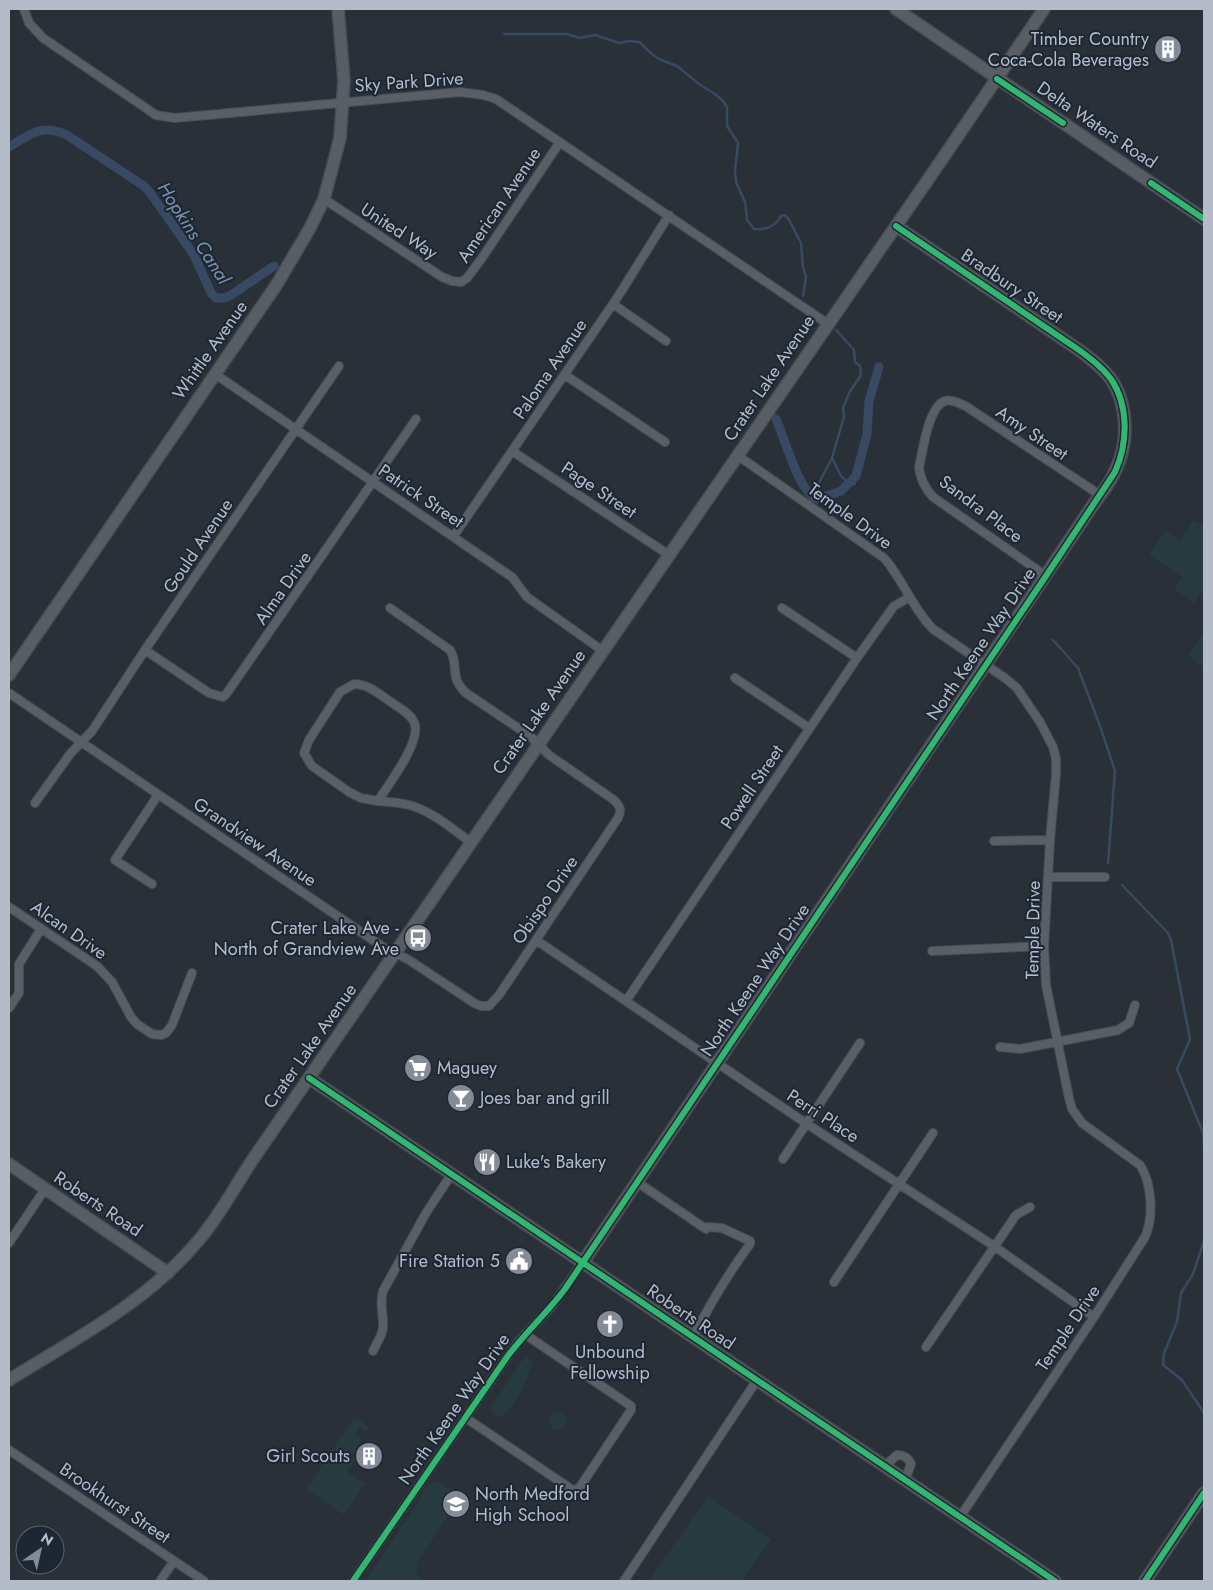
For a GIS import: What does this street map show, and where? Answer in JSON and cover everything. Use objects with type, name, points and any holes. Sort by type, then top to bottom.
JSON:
[{"type":"street","name":"Sky Park Drive","points":[[24,9],[29,23],[43,38],[156,114],[175,118],[460,92],[470,92],[496,99],[828,324]]},
{"type":"street","name":"Whittle Avenue","points":[[9,675],[277,284],[310,228],[324,199],[340,138],[344,102],[344,80],[338,9]]},
{"type":"street","name":"Delta Waters Road","points":[[896,9],[1204,219]]},
{"type":"street","name":"Crater Lake Avenue","points":[[9,1380],[146,1293],[191,1250],[213,1222],[253,1159],[1044,9]]},
{"type":"street","name":"American Avenue","points":[[461,282],[467,278],[482,258],[560,142]]},
{"type":"street","name":"United Way","points":[[324,199],[442,277],[461,282]]},
{"type":"street","name":"Paloma Avenue","points":[[453,537],[613,304],[669,215]]},
{"type":"street","name":"Bradbury Street","points":[[896,226],[1079,350],[1095,362],[1108,376]]},
{"type":"street","points":[[613,304],[666,341]]},
{"type":"street","name":"Gould Avenue","points":[[36,803],[70,754],[92,731],[145,650],[339,366]]},
{"type":"street","name":"Patrick Street","points":[[215,374],[512,577],[527,597],[603,651]]},
{"type":"street","points":[[565,375],[664,442]]},
{"type":"street","name":"North Keene Way Drive","points":[[353,1581],[508,1357],[552,1306],[583,1262],[1100,496],[1115,472],[1123,452],[1125,439],[1122,409],[1116,389],[1108,376]]},
{"type":"street","name":"Amy Street","points":[[946,401],[952,401],[967,407],[1100,496]]},
{"type":"street","name":"Sandra Place","points":[[946,401],[935,409],[931,418],[919,467],[927,490],[933,497],[1046,576]]},
{"type":"street","name":"Alma Drive","points":[[145,650],[209,693],[223,697],[232,688],[416,419]]},
{"type":"street","name":"Page Street","points":[[512,451],[669,555]]},
{"type":"street","name":"Temple Drive","points":[[737,455],[884,558],[896,572],[925,621],[933,629],[1017,688],[1040,722],[1053,747],[1056,759],[1044,946],[1046,985],[1069,1098],[1076,1117],[1140,1164],[1146,1173],[1149,1183],[1149,1229],[1140,1247],[960,1517]]},
{"type":"street","name":"Powell Street","points":[[626,1001],[857,658],[894,606],[910,597]]},
{"type":"street","points":[[390,608],[450,650],[454,660],[456,680],[466,693],[539,744]]},
{"type":"street","points":[[782,608],[857,658]]},
{"type":"street","points":[[735,678],[809,728]]},
{"type":"street","points":[[378,801],[412,746],[416,735],[416,727],[414,720],[406,712],[367,686],[354,684],[340,692],[309,740],[304,753],[312,766],[361,798],[378,801],[407,804],[416,807],[433,816],[471,842]]},
{"type":"street","name":"Grandview Avenue","points":[[9,693],[383,947],[410,960],[474,1003],[481,1006],[489,1006]]},
{"type":"street","name":"Obispo Drive","points":[[489,1006],[499,995],[621,812],[620,807],[614,800],[549,755],[539,744]]},
{"type":"street","points":[[152,884],[115,860],[158,795]]},
{"type":"street","points":[[994,841],[1050,840]]},
{"type":"street","points":[[1049,877],[1105,877]]},
{"type":"street","name":"Alcan Drive","points":[[9,907],[97,966],[112,982],[131,1017],[145,1030],[157,1036],[166,1033],[172,1025],[192,973]]},
{"type":"street","points":[[9,1008],[19,993],[19,964],[41,929]]},
{"type":"street","name":"Perri Place","points":[[536,940],[807,1124],[994,1246],[1094,1317]]},
{"type":"street","points":[[932,951],[1044,946]]},
{"type":"street","points":[[1000,1047],[1020,1049],[1118,1030],[1128,1023],[1135,1004]]},
{"type":"street","points":[[783,1159],[860,1044]]},
{"type":"street","name":"Roberts Road","points":[[309,1078],[1056,1581]]},
{"type":"street","points":[[834,1282],[933,1133]]},
{"type":"street","name":"Roberts Road","points":[[9,1164],[168,1273]]},
{"type":"street","points":[[373,1351],[382,1334],[380,1299],[383,1291],[426,1213],[451,1175]]},
{"type":"street","points":[[636,1182],[706,1229],[708,1227],[722,1228],[750,1242],[713,1298],[693,1337]]},
{"type":"street","points":[[9,1242],[45,1189]]},
{"type":"street","points":[[926,1347],[1016,1215],[1030,1207]]},
{"type":"street","points":[[466,1418],[574,1491],[580,1487],[631,1406],[526,1335]]},
{"type":"street","points":[[624,1581],[757,1380]]},
{"type":"street","name":"Brookhurst Street","points":[[9,1450],[204,1581]]},
{"type":"street","points":[[885,1466],[897,1455],[903,1455],[909,1459],[912,1464],[905,1480]]},
{"type":"street","points":[[1145,1581],[1204,1493]]},
{"type":"street","points":[[160,1581],[174,1561]]},
{"type":"green space","points":[[1194,520],[1204,527],[1204,592],[1194,603],[1174,589],[1182,577],[1149,555],[1165,531],[1180,541]]},
{"type":"green space","points":[[1204,631],[1204,667],[1188,656]]},
{"type":"green space","points":[[526,1357],[531,1359],[533,1363],[521,1392],[507,1412],[502,1416],[494,1415],[490,1411],[491,1407]]},
{"type":"green space","points":[[558,1412],[564,1415],[567,1421],[564,1427],[558,1430],[552,1427],[549,1421],[552,1415]]},
{"type":"green space","points":[[354,1417],[369,1427],[366,1431],[360,1427],[356,1433],[362,1438],[352,1457],[347,1457],[341,1452],[339,1456],[346,1460],[356,1458],[347,1472],[365,1484],[344,1515],[306,1489]]},
{"type":"green space","points":[[434,1481],[452,1491],[457,1502],[419,1560],[418,1572],[425,1581],[365,1581],[421,1498],[422,1492]]},
{"type":"green space","points":[[708,1496],[771,1539],[742,1581],[649,1581]]},
{"type":"waterway","points":[[504,34],[567,34],[579,38],[595,35],[619,43],[639,42],[653,55],[677,66],[722,100],[727,107],[727,126],[738,143],[735,171],[736,182],[745,202],[747,220],[754,229],[758,229],[773,225],[781,216],[784,215],[788,218],[801,243],[803,267],[806,277],[803,296]]},
{"type":"waterway","name":"Hopkins Canal","points":[[9,147],[36,132],[43,130],[58,132],[67,135],[144,186],[194,255],[211,293],[216,298],[225,298],[231,295],[274,266]]},
{"type":"waterway","points":[[836,330],[854,350],[855,362],[860,366],[861,375],[849,393],[843,408],[844,417],[832,458],[841,476],[849,483],[855,484]]},
{"type":"waterway","name":"Hopkins Canal","points":[[776,419],[798,476],[810,495],[817,499],[841,491],[856,476],[867,434],[869,401],[879,367]]},
{"type":"waterway","points":[[812,496],[832,458]]},
{"type":"waterway","points":[[1053,640],[1078,668],[1115,771],[1108,863]]},
{"type":"waterway","points":[[1122,885],[1168,933],[1171,940],[1190,1039],[1177,1069],[1203,1133],[1204,1145]]},
{"type":"waterway","points":[[1204,1241],[1193,1274],[1181,1293],[1177,1322],[1164,1353],[1163,1365],[1182,1380],[1204,1413]]},
{"type":"cycle path","points":[[997,79],[1063,123]]},
{"type":"cycle path","points":[[1151,183],[1204,219]]},
{"type":"cycle path","points":[[353,1581],[507,1357],[565,1289],[1115,472],[1122,449],[1125,425],[1121,401],[1108,375],[1079,350],[896,226]]},
{"type":"cycle path","points":[[309,1078],[1055,1581]]},
{"type":"cycle path","points":[[1145,1581],[1204,1493]]},
{"type":"place","name":"Timber Country Coca-Cola Beverages","points":[[1168,49]]},
{"type":"place","name":"Crater Lake Ave - North of Grandview Ave","points":[[418,938]]},
{"type":"place","name":"Maguey","points":[[418,1068]]},
{"type":"place","name":"Joes bar and grill","points":[[461,1098]]},
{"type":"place","name":"Luke's Bakery","points":[[487,1162]]},
{"type":"place","name":"Fire Station 5","points":[[519,1261]]},
{"type":"place","name":"Unbound Fellowship","points":[[610,1324]]},
{"type":"place","name":"Girl Scouts","points":[[369,1456]]},
{"type":"place","name":"North Medford High School","points":[[456,1504]]}]
